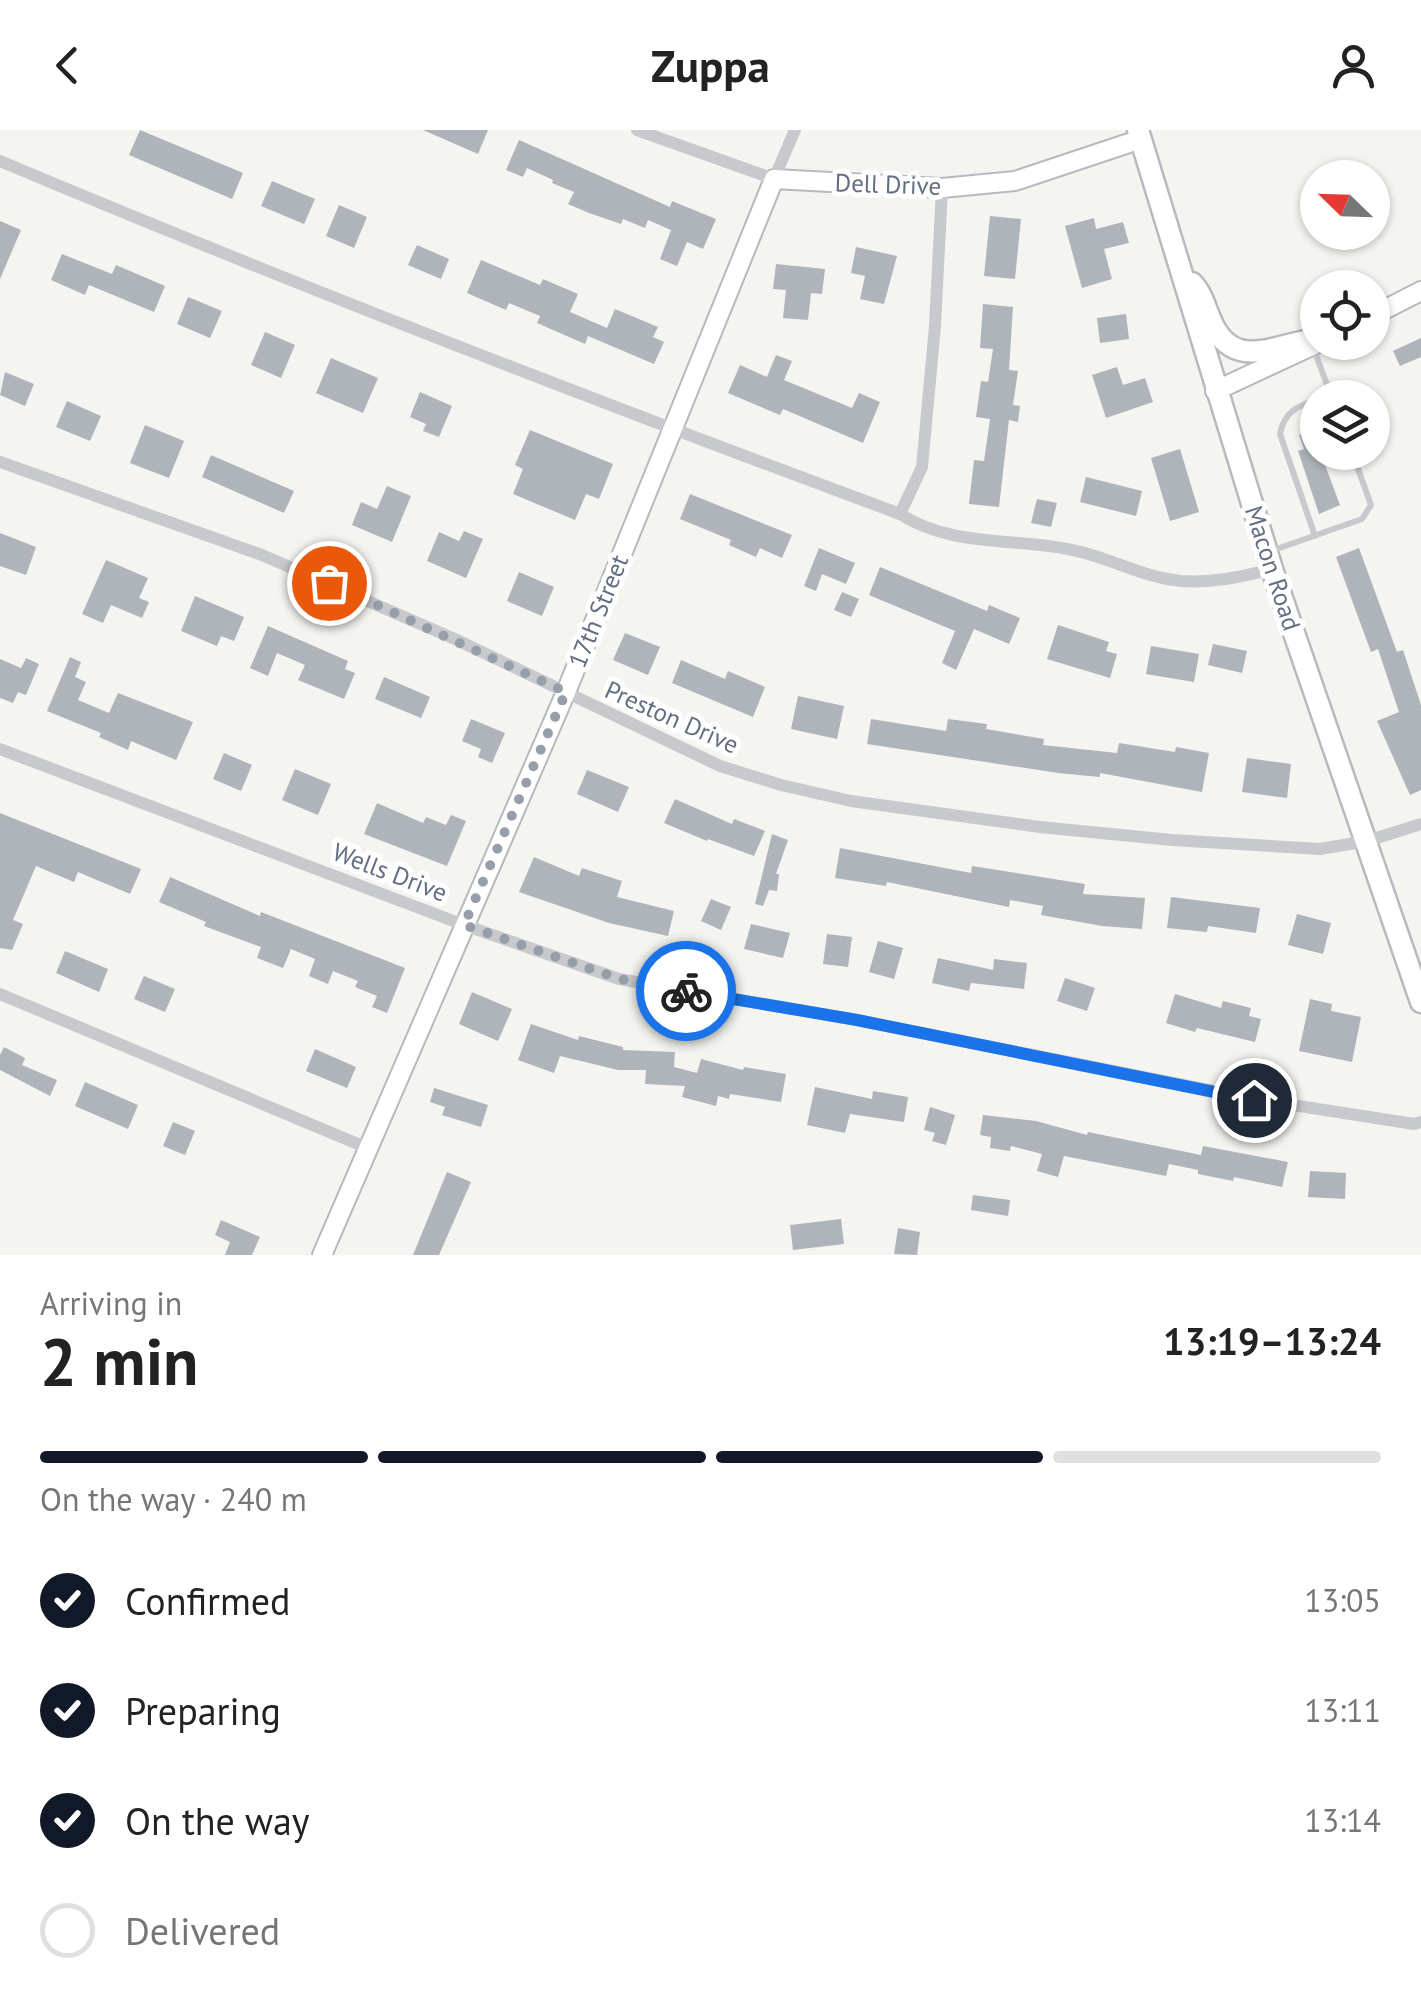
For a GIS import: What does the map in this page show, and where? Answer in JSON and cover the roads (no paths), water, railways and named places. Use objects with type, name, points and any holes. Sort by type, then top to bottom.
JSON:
[{"type":"main road","name":"Macon Road","points":[[1139,135],[1269,561],[1421,1002]]},
{"type":"main road","points":[[1180,271],[1197,288],[1225,344],[1243,352],[1300,345]]},
{"type":"street","name":"Dell Drive","points":[[637,130],[774,179],[942,188],[1015,182],[1139,135]]},
{"type":"street","name":"17th Street","points":[[322,1255],[566,692],[796,130]]},
{"type":"street","points":[[0,162],[174,235],[951,537],[1050,546],[1178,581],[1234,578],[1269,561]]},
{"type":"street","points":[[900,514],[922,467],[942,188]]},
{"type":"street","points":[[1390,307],[1421,292]]},
{"type":"street","points":[[1215,391],[1300,350]]},
{"type":"street","name":"Preston Drive","points":[[0,462],[262,555],[362,597],[720,766],[851,801],[1040,827],[1320,850],[1367,841],[1421,824]]},
{"type":"street","name":"Wells Drive","points":[[0,749],[464,925],[620,979],[857,1020],[1254,1100],[1421,1122]]},
{"type":"street","points":[[0,994],[370,1149]]},
{"type":"lane","points":[[1300,405],[1283,420],[1280,434],[1315,536]]},
{"type":"lane","points":[[1269,561],[1315,536],[1362,519],[1370,505],[1358,470]]}]
